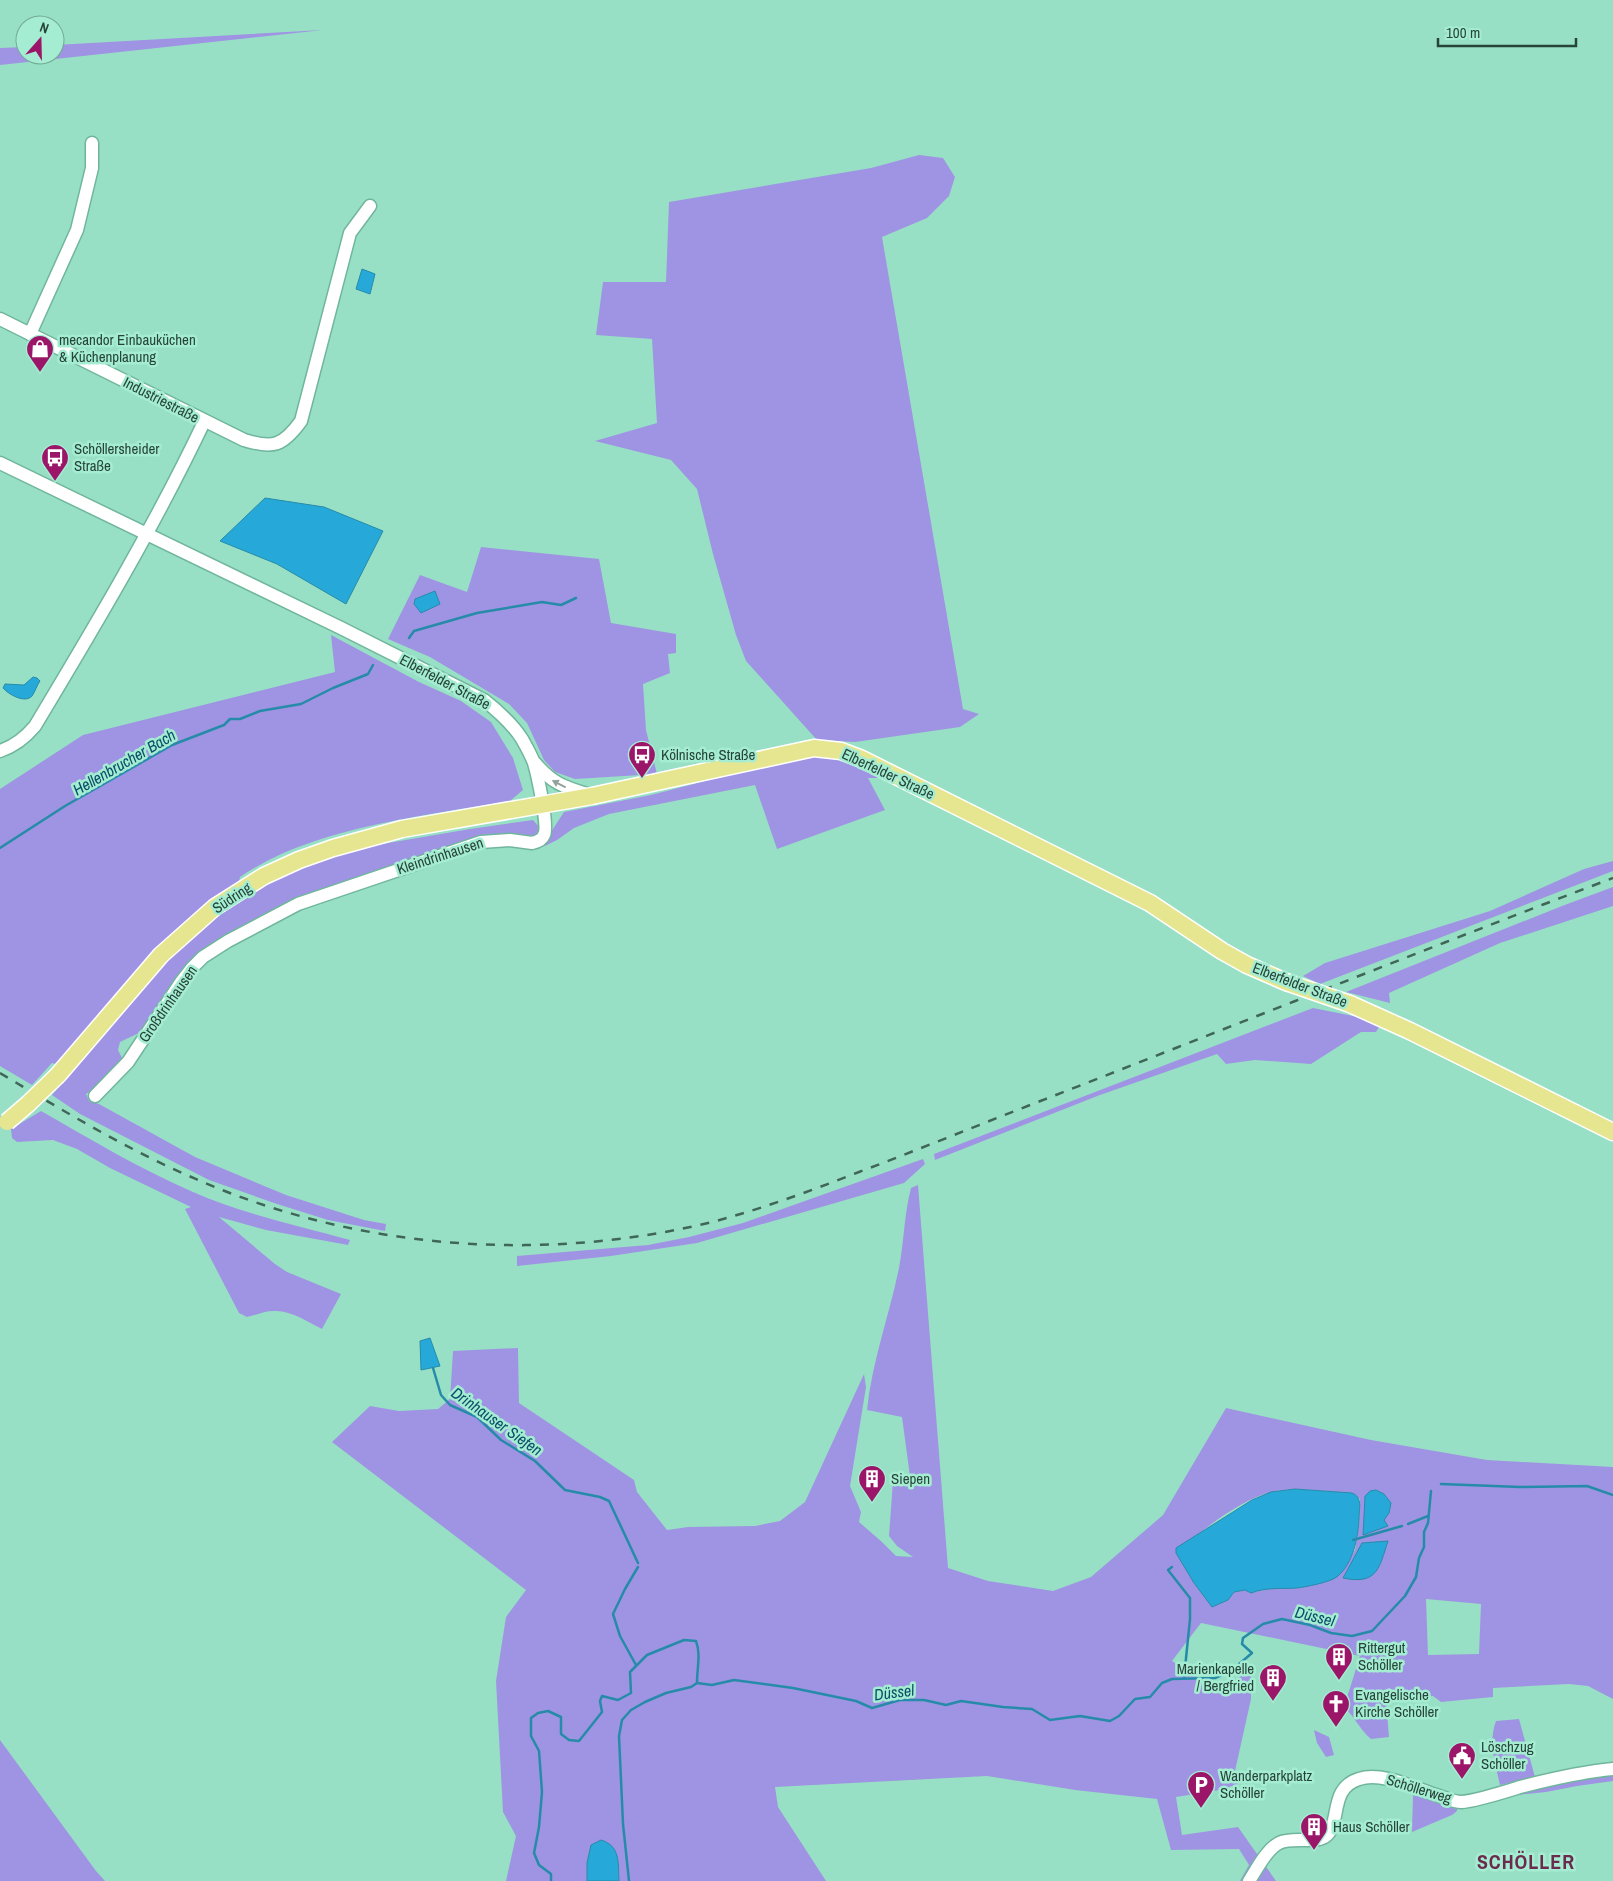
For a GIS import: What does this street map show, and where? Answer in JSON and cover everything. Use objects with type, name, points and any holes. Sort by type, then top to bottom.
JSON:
[{"type":"main road","name":"Elberfelder Straße","points":[[543,806],[800,750],[814,748],[841,751],[862,759],[1150,903],[1222,951],[1248,965],[1286,982],[1350,1004],[1410,1031],[1613,1132]]},
{"type":"main road","name":"Südring","points":[[4,1124],[58,1075],[161,955],[215,906],[264,876],[332,848],[402,829],[543,806]]},
{"type":"street","points":[[30,334],[77,230],[92,168],[92,143]]},
{"type":"street","points":[[204,422],[244,440],[272,446],[284,440],[301,421],[350,233],[370,206]]},
{"type":"street","name":"Industriestraße","points":[[0,319],[204,422],[147,535]]},
{"type":"street","name":"Elberfelder Straße","points":[[0,463],[341,628],[484,700],[502,714],[514,728],[534,761],[543,806]]},
{"type":"street","points":[[0,751],[11,747],[25,738],[35,726],[105,610],[147,535]]},
{"type":"street","points":[[534,761],[546,776],[558,784],[592,796]]},
{"type":"street","name":"Kleindrinhausen","points":[[336,890],[481,842],[496,840],[532,844],[537,842],[545,835],[546,830],[543,806]]},
{"type":"street","name":"Großdrinhausen","points":[[94,1096],[128,1062],[180,982],[203,957],[264,920],[298,904],[336,890]]},
{"type":"street","name":"Schöllerweg","points":[[1249,1881],[1268,1853],[1280,1842],[1319,1839],[1327,1836],[1343,1790],[1350,1783],[1360,1778],[1370,1776],[1386,1778],[1461,1802],[1558,1778],[1613,1769]]},
{"type":"shaded area","points":[[323,30],[65,58],[65,44]]},
{"type":"shaded area","points":[[15,47],[15,63],[0,65],[0,48]]},
{"type":"shaded area","points":[[919,155],[943,158],[955,177],[949,196],[927,218],[882,237],[963,709],[979,714],[960,727],[855,742],[817,740],[746,661],[736,635],[697,489],[671,460],[595,441],[657,423],[652,339],[596,335],[603,282],[666,282],[669,202],[871,168]]},
{"type":"shaded area","points":[[481,547],[599,559],[611,623],[676,634],[676,653],[668,654],[670,673],[643,684],[646,730],[657,774],[575,779],[555,772],[544,760],[527,723],[509,704],[430,657],[388,639],[420,575],[467,592]]},
{"type":"shaded area","points":[[331,635],[419,682],[461,701],[491,722],[513,758],[523,790],[510,801],[406,818],[370,826],[301,846],[269,860],[240,877],[238,886],[59,1065],[52,1063],[32,1085],[0,1066],[0,789],[83,735],[335,672]]},
{"type":"shaded area","points":[[822,755],[852,762],[880,778],[868,778],[885,810],[777,849],[755,785],[609,814],[574,828],[545,846],[547,838],[564,812],[651,795],[790,759]]},
{"type":"shaded area","points":[[533,820],[540,828],[538,835],[529,839],[515,836],[319,891],[277,908],[224,936],[196,957],[172,984],[141,1032],[120,1042],[118,1050],[124,1062],[102,1083],[86,1094],[89,1101],[99,1104],[195,1157],[286,1195],[364,1220],[386,1224],[385,1231],[328,1220],[209,1180],[80,1114],[52,1095],[158,966],[211,918],[266,881],[341,851]]},
{"type":"shaded area","points":[[1613,861],[1613,871],[1320,984],[1303,976],[1325,963],[1490,911],[1584,869]]},
{"type":"shaded area","points":[[1613,887],[1613,906],[1500,943],[1389,993],[1390,1003],[1346,992],[1562,906]]},
{"type":"shaded area","points":[[1313,1008],[1363,1018],[1381,1024],[1376,1032],[1361,1032],[1311,1064],[1255,1060],[1226,1064],[1217,1054],[1100,1095],[935,1160],[934,1154]]},
{"type":"shaded area","points":[[41,1111],[135,1164],[211,1200],[250,1213],[350,1240],[348,1245],[266,1230],[219,1217],[287,1272],[341,1294],[322,1329],[287,1312],[271,1311],[247,1317],[239,1313],[185,1209],[191,1207],[110,1168],[77,1149],[53,1140],[17,1142],[12,1138],[11,1129]]},
{"type":"shaded area","points":[[923,1159],[925,1164],[904,1183],[697,1243],[611,1256],[517,1266],[517,1256],[648,1245],[743,1223]]},
{"type":"shaded area","points":[[918,1185],[948,1568],[988,1581],[1053,1591],[1091,1577],[1163,1515],[1226,1408],[1371,1440],[1487,1460],[1613,1467],[1613,1699],[1588,1686],[1569,1684],[1493,1688],[1493,1697],[1441,1702],[1433,1696],[1386,1700],[1389,1737],[1371,1739],[1344,1707],[1360,1656],[1201,1623],[1172,1661],[1216,1689],[1251,1671],[1251,1699],[1235,1771],[1238,1784],[1220,1790],[1176,1797],[1182,1835],[1238,1827],[1276,1881],[1240,1881],[1249,1865],[1239,1849],[1171,1850],[1157,1799],[1075,1790],[987,1776],[775,1787],[778,1807],[826,1881],[506,1881],[516,1836],[503,1812],[496,1681],[506,1617],[526,1590],[332,1442],[370,1406],[399,1411],[438,1409],[450,1399],[453,1351],[518,1348],[519,1403],[634,1480],[637,1492],[667,1530],[688,1527],[755,1526],[780,1521],[805,1502],[864,1374],[866,1387],[850,1486],[861,1512],[859,1522],[896,1556],[913,1557],[897,1546],[889,1536],[893,1481],[911,1484],[902,1417],[867,1410],[869,1392],[899,1268],[911,1188]],"holes":[[[1295,1489],[1352,1493],[1360,1499],[1359,1525],[1355,1550],[1343,1569],[1298,1588],[1276,1587],[1251,1593],[1245,1590],[1234,1592],[1228,1600],[1212,1607],[1194,1583],[1176,1553],[1208,1526],[1234,1509],[1260,1496],[1281,1490]],[[1376,1490],[1384,1494],[1391,1503],[1387,1514],[1381,1522],[1363,1535],[1365,1496]],[[1426,1599],[1481,1604],[1479,1654],[1428,1655]]]},
{"type":"shaded area","points":[[1519,1719],[1535,1777],[1500,1785],[1492,1745],[1496,1721]]},
{"type":"shaded area","points":[[1314,1730],[1329,1737],[1334,1755],[1326,1757],[1317,1743]]},
{"type":"shaded area","points":[[0,1740],[96,1871],[105,1881],[0,1881]]},
{"type":"shaded area","points":[[1613,1773],[1613,1781],[1546,1792],[1505,1796]]},
{"type":"shaded area","points":[[1413,1794],[1457,1809],[1457,1811],[1452,1815],[1412,1832]]},
{"type":"water","points":[[362,269],[375,274],[370,294],[356,289]]},
{"type":"water","points":[[265,498],[324,507],[383,531],[346,604],[277,564],[220,541]]},
{"type":"water","points":[[435,591],[440,604],[421,613],[414,604],[415,599]]},
{"type":"water","points":[[33,677],[40,681],[29,698],[21,699],[3,688],[5,684],[24,685]]},
{"type":"water","points":[[430,1338],[440,1366],[421,1370],[420,1341]]},
{"type":"water","points":[[1295,1489],[1352,1493],[1358,1497],[1360,1507],[1356,1542],[1351,1557],[1343,1571],[1335,1578],[1306,1587],[1268,1589],[1251,1593],[1245,1590],[1234,1592],[1228,1600],[1212,1607],[1194,1583],[1176,1553],[1176,1548],[1252,1500],[1271,1492]]},
{"type":"water","points":[[1376,1490],[1384,1494],[1391,1503],[1389,1513],[1384,1520],[1388,1526],[1363,1535],[1365,1496],[1370,1491]]},
{"type":"water","points":[[1388,1541],[1382,1560],[1375,1573],[1363,1579],[1343,1578],[1362,1543]]},
{"type":"water","points":[[601,1840],[615,1851],[618,1862],[619,1881],[587,1881],[587,1863],[591,1845]]},
{"type":"waterway","name":"Hellenbrucher Bach","points":[[409,638],[414,631],[477,613],[542,602],[561,605],[576,598]]},
{"type":"waterway","name":"Hellenbrucher Bach","points":[[0,848],[65,806],[172,745],[224,725],[230,719],[240,719],[260,711],[301,704],[333,688],[368,674],[373,665]]},
{"type":"waterway","name":"Drinhauser Siefen","points":[[433,1368],[441,1395],[450,1405],[477,1417],[501,1440],[535,1461],[565,1490],[600,1497],[609,1501],[638,1563]]},
{"type":"waterway","name":"Düssel","points":[[1441,1484],[1520,1487],[1587,1486],[1613,1495]]},
{"type":"waterway","name":"Düssel","points":[[551,1881],[551,1874],[539,1865],[534,1853],[539,1827],[542,1792],[539,1751],[531,1736],[531,1718],[538,1713],[548,1711],[561,1717],[561,1734],[569,1740],[579,1741],[602,1712],[600,1701],[602,1696],[618,1700],[631,1693],[630,1672],[647,1655],[684,1640],[696,1641],[699,1656],[697,1683],[712,1685],[734,1680],[793,1688],[856,1701],[872,1708],[900,1700],[924,1700],[946,1705],[961,1701],[1032,1709],[1050,1720],[1080,1716],[1110,1721],[1119,1716],[1135,1699],[1150,1697],[1162,1683],[1172,1679],[1215,1678],[1231,1671],[1252,1653],[1242,1644],[1243,1638],[1263,1624],[1282,1619],[1310,1625],[1331,1633],[1352,1636],[1372,1631],[1405,1596],[1416,1577],[1419,1558],[1424,1547],[1424,1532],[1428,1523],[1431,1491]]},
{"type":"waterway","points":[[1408,1524],[1428,1516]]},
{"type":"waterway","points":[[1353,1540],[1402,1526]]},
{"type":"waterway","name":"Drinhauser Siefen","points":[[636,1665],[620,1636],[613,1614],[638,1567]]},
{"type":"waterway","points":[[1172,1567],[1168,1570],[1190,1598],[1190,1619],[1184,1678]]},
{"type":"waterway","points":[[629,1881],[623,1824],[619,1736],[622,1720],[631,1710],[645,1702],[666,1693],[691,1687],[697,1683]]},
{"type":"railway","points":[[0,1073],[93,1128],[164,1165],[251,1201],[315,1220],[380,1234],[446,1242],[513,1245],[580,1243],[647,1235],[731,1217],[822,1186],[1613,878]]},
{"type":"place","name":"mecandor Einbauküchen & Küchenplanung","points":[[40,373]]},
{"type":"place","name":"Schöllersheider Straße","points":[[55,482]]},
{"type":"place","name":"Kölnische Straße","points":[[642,779]]},
{"type":"place","name":"Siepen","points":[[872,1503]]},
{"type":"place","name":"Rittergut Schöller","points":[[1339,1681]]},
{"type":"place","name":"Marienkapelle / Bergfried","points":[[1273,1702]]},
{"type":"place","name":"Evangelische Kirche Schöller","points":[[1336,1728]]},
{"type":"place","name":"Löschzug Schöller","points":[[1462,1780]]},
{"type":"place","name":"Wanderparkplatz Schöller","points":[[1201,1809]]},
{"type":"place","name":"Haus Schöller","points":[[1314,1851]]},
{"type":"district","name":"SCHÖLLER","points":[[1526,1862]]}]
